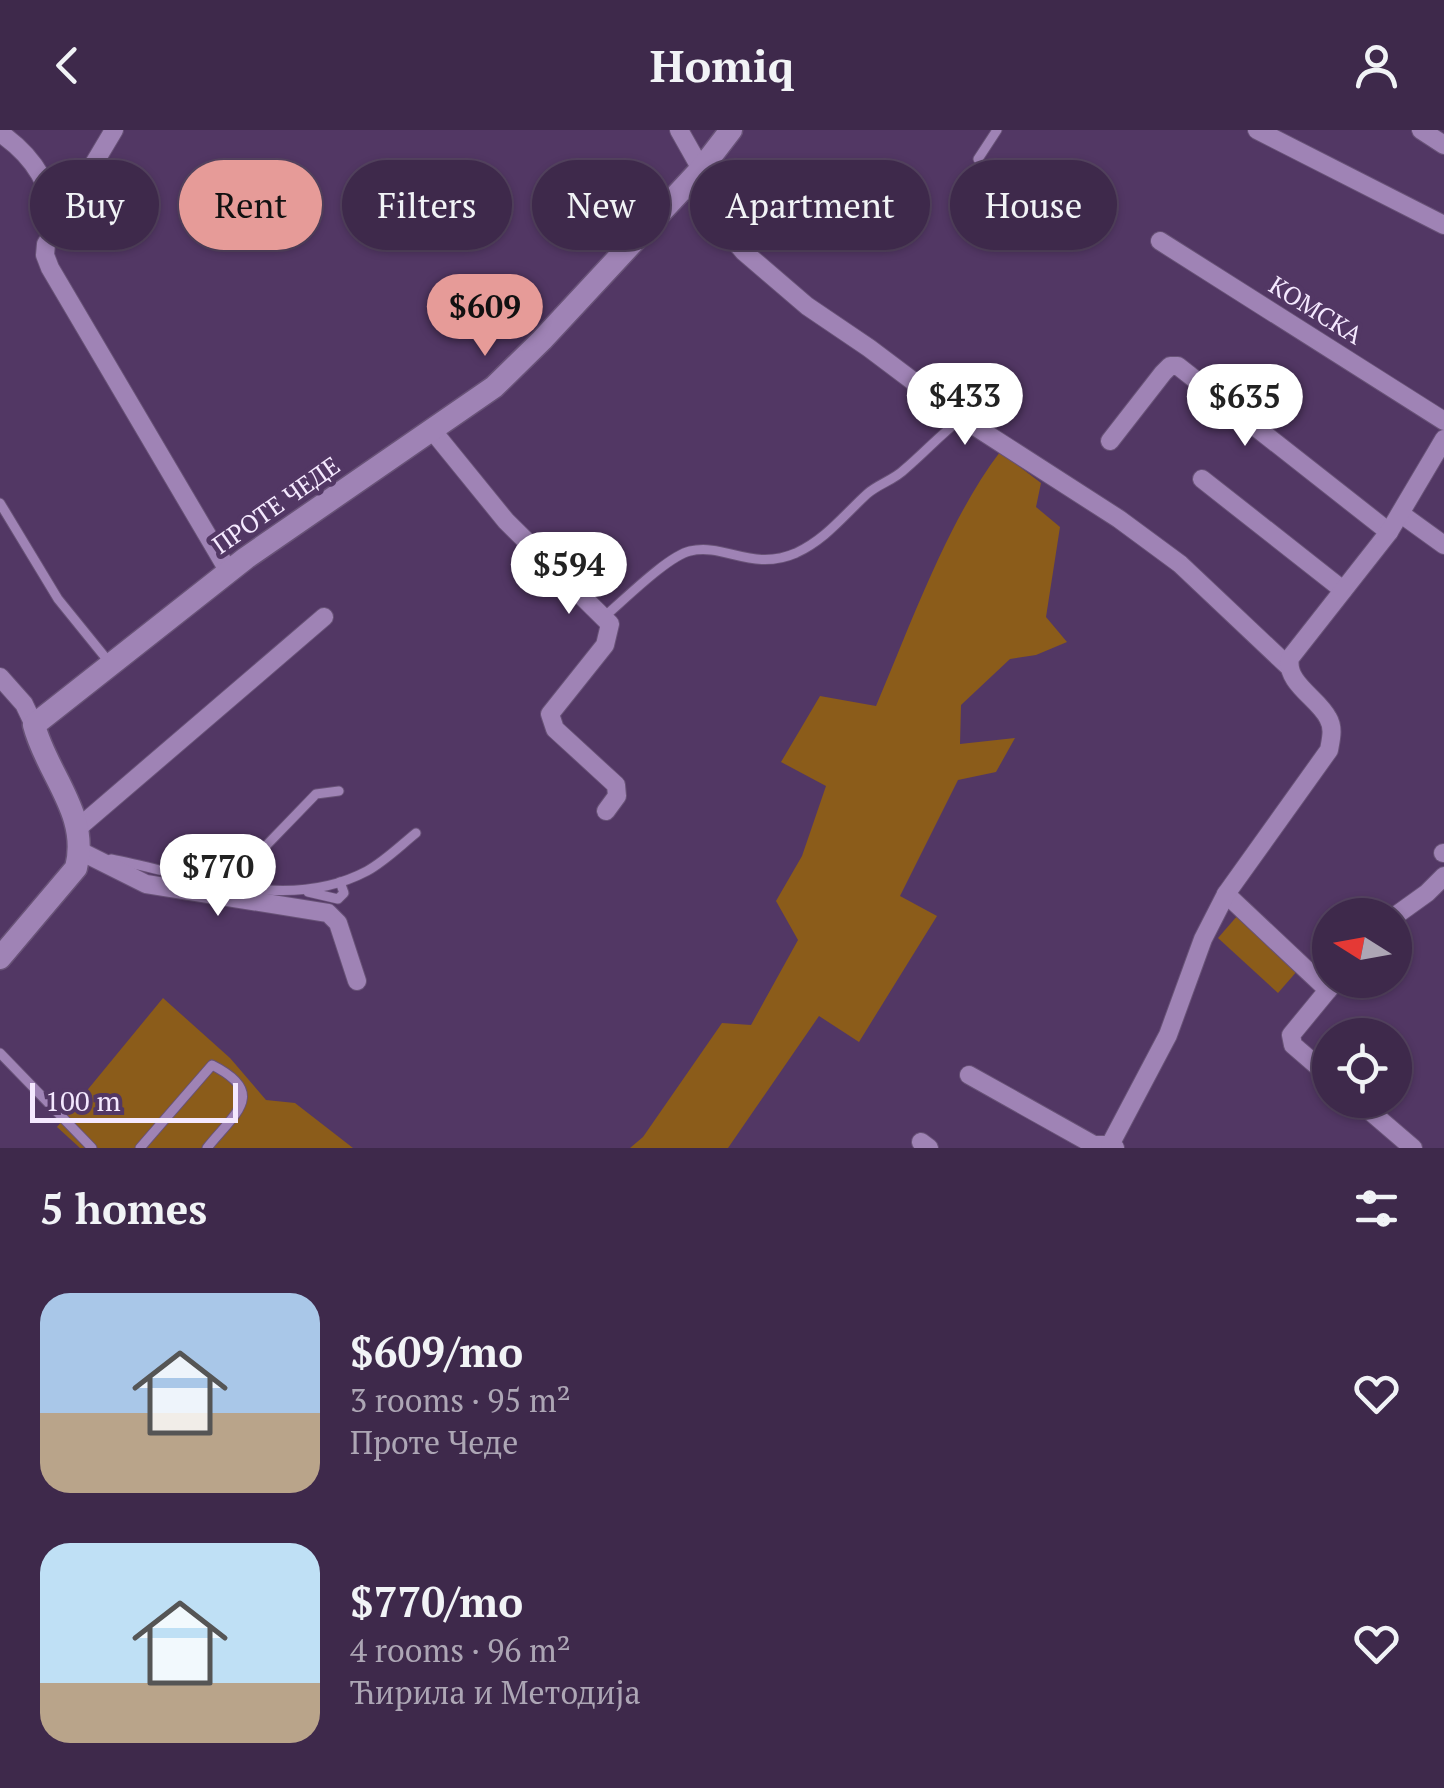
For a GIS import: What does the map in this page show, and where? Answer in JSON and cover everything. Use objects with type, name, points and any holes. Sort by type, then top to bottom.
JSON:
[{"type":"street","points":[[96,160],[114,130]]},
{"type":"street","points":[[679,130],[690,164]]},
{"type":"street","name":"ПРОТЕ ЧЕДЕ","points":[[707,160],[731,130]]},
{"type":"street","points":[[1257,130],[1444,225]]},
{"type":"street","points":[[1422,130],[1444,145]]},
{"type":"street","points":[[0,134],[30,160]]},
{"type":"street","name":"ПРОТЕ ЧЕДЕ","points":[[34,724],[229,572],[494,386],[690,181]]},
{"type":"street","name":"КОМСКА","points":[[1160,241],[1444,422]]},
{"type":"street","points":[[47,250],[50,268],[229,572]]},
{"type":"street","points":[[743,250],[807,306],[962,418],[1119,518],[1180,564],[1288,666],[1328,716],[1332,730],[1329,750],[1226,894],[1168,1036],[1113,1146],[1094,1145],[969,1075]]},
{"type":"street","points":[[1110,441],[1170,366],[1178,366],[1389,532]]},
{"type":"street","points":[[432,430],[506,521],[610,624],[606,645],[550,714],[555,729],[616,784],[617,796],[606,811]]},
{"type":"street","points":[[1288,666],[1295,649],[1402,514],[1444,439]]},
{"type":"street","points":[[1202,479],[1343,590]]},
{"type":"street","points":[[1402,514],[1444,546]]},
{"type":"street","points":[[79,840],[324,617]]},
{"type":"street","points":[[0,677],[24,704],[34,724],[39,744],[73,809],[79,840],[76,868],[0,958]]},
{"type":"street","points":[[79,840],[117,872],[146,884],[328,914],[338,923],[357,981]]},
{"type":"street","points":[[1412,904],[1444,876]]},
{"type":"street","points":[[1226,894],[1312,968]]},
{"type":"street","points":[[1312,1061],[1293,1045],[1291,1035],[1321,998]]},
{"type":"street","points":[[1377,1118],[1413,1148]]},
{"type":"lane","points":[[978,159],[997,130]]},
{"type":"lane","points":[[605,616],[683,553],[702,549],[759,560],[783,557],[805,548],[844,520],[866,495],[907,468],[962,418]]},
{"type":"lane","points":[[0,502],[58,599],[111,664]]},
{"type":"lane","points":[[229,884],[316,794],[339,792]]},
{"type":"lane","points":[[104,860],[266,890],[301,890],[340,882],[377,865],[416,833]]},
{"type":"lane","points":[[301,890],[338,899],[344,888],[340,882]]},
{"type":"lane","points":[[0,1053],[92,1148]]},
{"type":"lane","points":[[140,1148],[214,1065],[242,1088],[244,1099],[207,1148]]},
{"type":"shaded area","points":[[1000,452],[1041,483],[1036,507],[1060,527],[1046,617],[1067,642],[1036,655],[1010,659],[961,705],[960,744],[1015,738],[996,772],[958,780],[900,896],[937,916],[859,1042],[819,1016],[728,1148],[630,1148],[643,1137],[722,1023],[751,1025],[798,940],[776,901],[802,856],[826,786],[781,762],[820,696],[876,706],[947,541]]},
{"type":"shaded area","points":[[1238,915],[1298,970],[1278,993],[1218,938]]},
{"type":"shaded area","points":[[163,998],[230,1058],[266,1100],[295,1103],[353,1148],[80,1148],[57,1127]]}]
